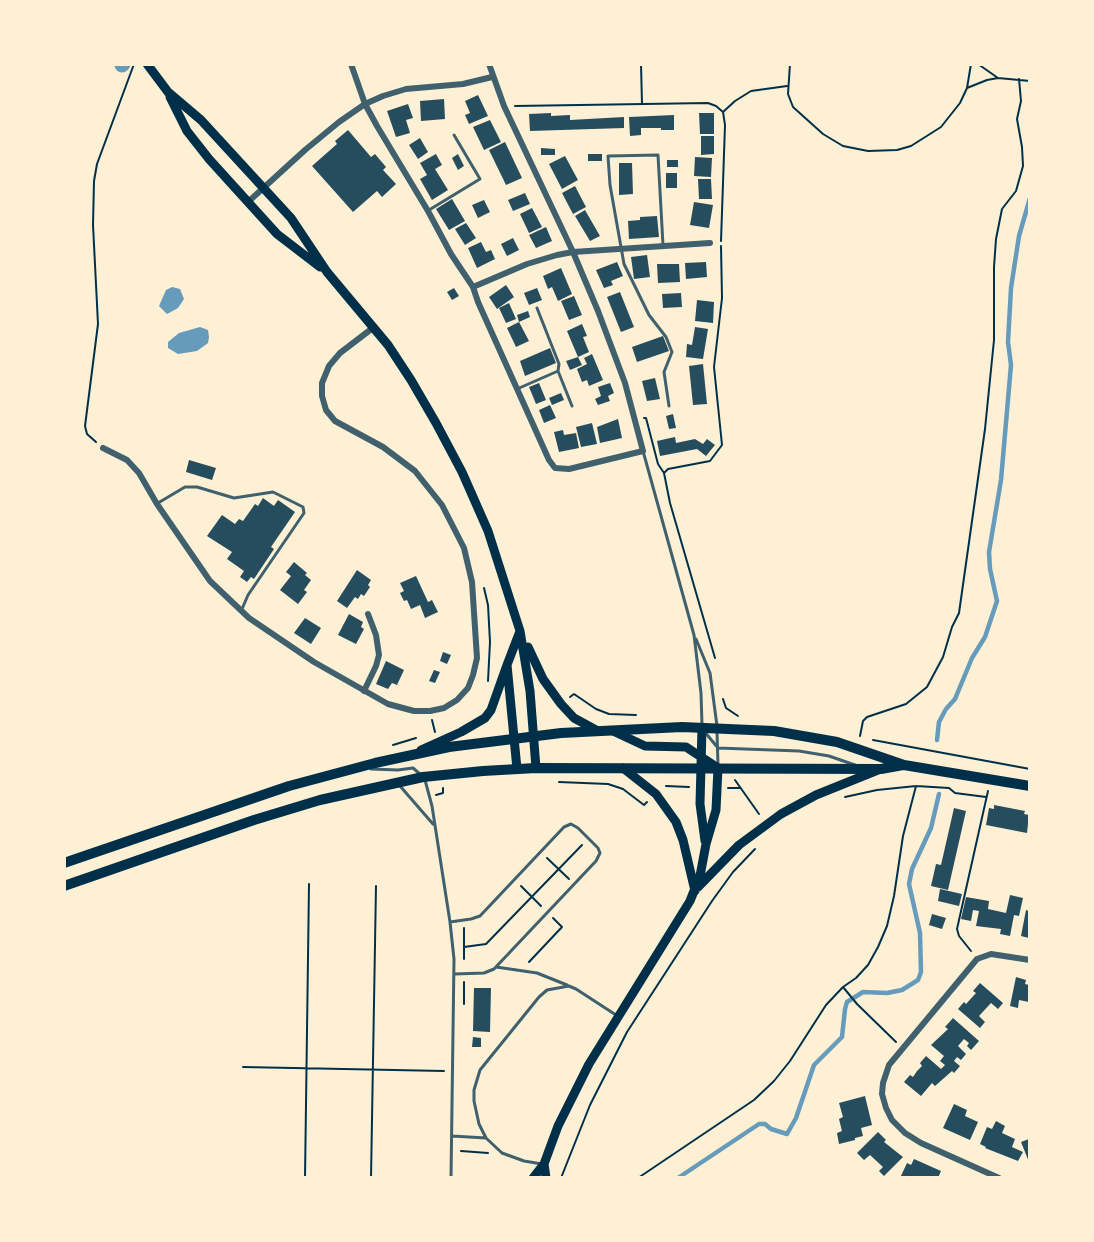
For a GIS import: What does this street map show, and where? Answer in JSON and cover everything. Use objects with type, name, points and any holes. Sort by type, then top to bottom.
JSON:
[{"type":"main road","points":[[147,64],[168,92],[190,135],[281,237],[327,272]]},
{"type":"main road","points":[[168,92],[201,120],[294,222],[327,272],[374,327],[411,380],[462,472],[495,548],[520,631],[527,664],[536,768]]},
{"type":"main road","points":[[409,755],[461,732],[485,718],[491,710],[520,631]]},
{"type":"main road","points":[[520,631],[543,679],[561,704],[574,718],[596,730]]},
{"type":"main road","points":[[507,665],[517,769]]},
{"type":"main road","points":[[702,728],[700,804],[705,844]]},
{"type":"main road","points":[[64,863],[288,786],[357,768],[449,747],[513,737],[596,730],[702,728],[767,730],[807,736],[865,750],[904,765],[1029,786]]},
{"type":"main road","points":[[611,729],[645,746],[684,747],[700,763]]},
{"type":"main road","points":[[64,886],[254,820],[320,800],[423,777],[536,768],[623,768],[700,763],[718,768],[881,769],[904,765]]},
{"type":"main road","points":[[623,768],[656,794],[666,806],[681,833],[695,891]]},
{"type":"main road","points":[[533,1178],[544,1164],[558,1126],[582,1077],[695,891],[705,844],[716,810],[718,768]]},
{"type":"main road","points":[[695,891],[739,845],[781,814],[816,795],[881,769]]},
{"type":"main road","points":[[544,1164],[546,1178]]},
{"type":"street","points":[[351,64],[366,105],[451,254],[473,287],[549,460],[555,468],[569,469],[643,451],[619,365],[573,252],[504,106],[489,64]]},
{"type":"street","points":[[248,202],[339,122],[366,105],[406,89],[463,84],[492,77]]},
{"type":"street","points":[[473,287],[540,260],[573,252],[710,243]]},
{"type":"street","points":[[103,448],[127,460],[140,474],[157,504],[210,581],[241,611],[314,662],[388,704],[404,709],[430,711],[444,708],[458,700],[468,688],[476,667],[477,648],[472,582],[468,562],[457,533],[442,505],[415,471],[383,447],[335,421],[324,403],[322,383],[328,366],[374,327]]},
{"type":"street","points":[[364,691],[379,655],[376,635],[368,614]]},
{"type":"street","points":[[999,1178],[921,1143],[905,1133],[892,1120],[882,1094],[883,1083],[889,1065],[977,959],[991,954],[1029,960]]},
{"type":"lane","points":[[428,211],[480,179],[454,135]]},
{"type":"lane","points":[[663,247],[658,155],[608,156],[610,185],[624,264],[649,315],[666,337],[672,352],[664,372],[669,406]]},
{"type":"lane","points":[[537,308],[559,364],[558,371],[572,406]]},
{"type":"lane","points":[[517,388],[558,371]]},
{"type":"lane","points":[[643,451],[694,635],[710,673],[717,728],[718,768]]},
{"type":"lane","points":[[157,504],[185,487],[197,487],[234,498],[273,492],[303,507],[304,513],[248,595],[241,611]]},
{"type":"lane","points":[[694,635],[701,693],[702,728],[718,748]]},
{"type":"lane","points":[[718,748],[767,748],[823,754],[865,769]]},
{"type":"lane","points":[[357,768],[398,770],[413,768],[423,777],[430,796],[450,922],[454,974],[451,1178]]},
{"type":"lane","points":[[398,782],[434,826]]},
{"type":"lane","points":[[450,922],[471,919],[480,915],[564,827],[571,824],[598,848],[600,853],[596,861],[496,967],[484,973],[454,974]]},
{"type":"lane","points":[[496,967],[521,970],[551,978],[584,992],[618,1016]]},
{"type":"lane","points":[[544,1164],[524,1161],[502,1153],[486,1138],[479,1124],[474,1090],[480,1070],[542,994],[555,988],[569,986]]},
{"type":"lane","points":[[452,1136],[486,1138]]},
{"type":"path","points":[[103,448],[87,434],[86,428],[98,324],[93,225],[94,181],[97,164],[134,64]]},
{"type":"path","points":[[641,64],[642,104]]},
{"type":"path","points":[[790,64],[788,86],[793,107],[823,134],[843,146],[868,151],[897,150],[921,141],[941,127],[960,103],[967,88],[970,64]]},
{"type":"path","points":[[978,64],[998,78]]},
{"type":"path","points":[[967,88],[998,78],[1029,81]]},
{"type":"path","points":[[860,737],[865,718],[906,704],[927,687],[943,657],[959,613],[985,429],[994,340],[996,239],[1002,210],[1016,191],[1023,166],[1017,119],[1021,101],[1021,80]]},
{"type":"path","points":[[723,112],[751,91],[788,86]]},
{"type":"path","points":[[504,106],[708,103],[716,105],[723,112],[722,298],[714,359],[722,446],[710,461],[668,469],[665,470],[663,476],[716,663]]},
{"type":"path","points":[[722,691],[726,708],[739,717]]},
{"type":"path","points":[[561,704],[574,694],[596,709],[609,714],[637,715]]},
{"type":"path","points":[[871,740],[1029,769]]},
{"type":"path","points":[[977,959],[959,936],[957,929],[991,779]]},
{"type":"path","points":[[557,782],[616,786],[644,805],[667,785],[700,788]]},
{"type":"path","points":[[843,798],[877,790],[916,786],[948,788],[955,793],[987,797]]},
{"type":"path","points":[[638,1178],[727,1120],[761,1094],[790,1061],[825,1005],[868,965],[887,926],[903,836],[916,786]]},
{"type":"path","points":[[430,796],[443,793],[443,788]]},
{"type":"path","points":[[718,788],[740,788]]},
{"type":"path","points":[[464,947],[486,944],[589,838]]},
{"type":"path","points":[[561,1178],[590,1105],[627,1032],[711,901],[738,866],[757,848]]},
{"type":"path","points":[[541,852],[575,884]]},
{"type":"path","points":[[515,880],[562,927],[521,970]]},
{"type":"path","points":[[305,1178],[309,884]]},
{"type":"path","points":[[371,1178],[376,886]]},
{"type":"path","points":[[843,987],[902,1049]]},
{"type":"path","points":[[243,1067],[453,1071]]},
{"type":"path","points":[[461,1151],[487,1152],[492,1156]]},
{"type":"water","points":[[172,287],[180,289],[184,299],[178,308],[167,314],[159,306],[166,290]]},
{"type":"water","points":[[200,327],[208,330],[209,337],[208,343],[197,351],[178,354],[168,348],[168,342],[179,333]]},
{"type":"building","points":[[478,95],[488,116],[469,124],[465,115],[470,113],[465,101]]},
{"type":"building","points":[[444,99],[445,119],[421,121],[420,101]]},
{"type":"building","points":[[408,104],[413,118],[406,120],[410,133],[396,137],[387,111]]},
{"type":"building","points":[[551,113],[551,116],[570,115],[570,120],[624,117],[624,128],[530,131],[529,114]]},
{"type":"building","points":[[699,113],[714,113],[714,134],[700,134]]},
{"type":"building","points":[[674,115],[674,130],[641,128],[641,135],[630,136],[629,117]]},
{"type":"building","points":[[490,120],[501,142],[484,150],[473,127]]},
{"type":"building","points":[[348,130],[371,157],[375,154],[386,167],[383,170],[396,184],[382,197],[377,191],[353,212],[312,166],[337,144],[335,141]]},
{"type":"building","points":[[701,136],[714,136],[714,154],[701,155]]},
{"type":"building","points":[[420,138],[428,152],[418,159],[409,145]]},
{"type":"building","points":[[505,142],[522,178],[506,185],[489,150]]},
{"type":"building","points":[[541,148],[555,149],[555,155],[541,155]]},
{"type":"building","points":[[436,154],[442,165],[435,169],[448,190],[432,200],[420,179],[427,175],[420,163]]},
{"type":"building","points":[[458,154],[464,166],[458,170],[452,158]]},
{"type":"building","points":[[588,154],[602,154],[602,161],[588,161]]},
{"type":"building","points":[[565,156],[578,180],[562,189],[549,164]]},
{"type":"building","points":[[695,157],[712,158],[711,177],[694,176]]},
{"type":"building","points":[[667,160],[678,160],[678,167],[667,167]]},
{"type":"building","points":[[619,163],[632,163],[633,194],[619,195]]},
{"type":"building","points":[[666,173],[677,173],[677,188],[666,188]]},
{"type":"building","points":[[698,179],[711,179],[712,199],[699,199]]},
{"type":"building","points":[[575,186],[586,207],[573,214],[562,193]]},
{"type":"building","points":[[525,193],[530,204],[513,211],[508,200]]},
{"type":"building","points":[[452,199],[465,221],[449,230],[436,209]]},
{"type":"building","points":[[484,200],[490,212],[478,218],[472,205]]},
{"type":"building","points":[[694,202],[713,205],[709,228],[690,225]]},
{"type":"building","points":[[532,208],[542,227],[529,233],[520,214]]},
{"type":"building","points":[[585,210],[600,236],[590,241],[575,216]]},
{"type":"building","points":[[657,216],[659,237],[629,239],[628,221],[640,220],[640,217]]},
{"type":"building","points":[[466,223],[476,238],[465,245],[455,229]]},
{"type":"building","points":[[546,227],[552,241],[536,248],[529,235]]},
{"type":"building","points":[[513,238],[519,250],[507,256],[501,244]]},
{"type":"building","points":[[481,242],[486,252],[491,250],[495,259],[477,268],[468,248]]},
{"type":"building","points":[[647,255],[650,277],[634,279],[631,257]]},
{"type":"building","points":[[617,262],[623,276],[611,281],[613,285],[604,288],[596,270]]},
{"type":"building","points":[[706,262],[707,277],[686,279],[685,263]]},
{"type":"building","points":[[657,264],[679,264],[680,282],[658,283]]},
{"type":"building","points":[[561,268],[572,294],[558,301],[552,287],[548,289],[543,276]]},
{"type":"building","points":[[506,285],[514,297],[497,309],[489,297]]},
{"type":"building","points":[[454,288],[459,296],[452,300],[447,292]]},
{"type":"building","points":[[537,288],[542,300],[529,305],[524,293]]},
{"type":"building","points":[[620,292],[634,327],[621,332],[607,297]]},
{"type":"building","points":[[681,293],[682,307],[663,308],[662,294]]},
{"type":"building","points":[[574,296],[582,315],[569,320],[561,301]]},
{"type":"building","points":[[697,300],[714,302],[713,323],[695,321]]},
{"type":"building","points":[[509,303],[516,319],[506,323],[499,308]]},
{"type":"building","points":[[528,311],[530,317],[519,322],[517,315]]},
{"type":"building","points":[[519,322],[529,341],[516,347],[507,328]]},
{"type":"building","points":[[582,324],[587,336],[583,337],[589,352],[578,357],[567,331]]},
{"type":"building","points":[[695,327],[708,329],[703,359],[686,357],[687,344],[692,345]]},
{"type":"building","points":[[663,336],[669,351],[637,362],[632,347]]},
{"type":"building","points":[[550,348],[556,363],[525,376],[520,361]]},
{"type":"building","points":[[592,354],[603,380],[589,386],[587,380],[582,382],[577,369],[587,364],[584,358]]},
{"type":"building","points":[[578,357],[582,365],[570,370],[566,361]]},
{"type":"building","points":[[703,364],[707,404],[693,405],[689,366]]},
{"type":"building","points":[[655,378],[660,399],[647,401],[642,381]]},
{"type":"building","points":[[539,383],[546,400],[536,404],[529,387]]},
{"type":"building","points":[[610,383],[614,393],[608,396],[610,401],[598,405],[595,399],[601,396],[598,387]]},
{"type":"building","points":[[561,393],[564,400],[552,405],[549,398]]},
{"type":"building","points":[[550,405],[556,418],[544,423],[539,410]]},
{"type":"building","points":[[673,414],[676,428],[669,429],[666,416]]},
{"type":"building","points":[[618,419],[622,438],[600,443],[597,427]]},
{"type":"building","points":[[592,423],[597,444],[581,447],[576,427]]},
{"type":"building","points":[[563,430],[564,435],[576,433],[579,448],[559,452],[554,432]]},
{"type":"building","points":[[675,437],[676,443],[695,439],[703,444],[707,439],[715,445],[706,456],[697,449],[660,456],[657,441]]},
{"type":"building","points":[[189,460],[216,468],[212,480],[186,472]]},
{"type":"building","points":[[263,498],[274,506],[278,500],[295,512],[271,547],[274,549],[254,579],[251,577],[247,582],[240,577],[244,571],[227,559],[232,552],[207,536],[222,515],[235,524],[239,519],[243,521],[255,504],[258,506]]},
{"type":"building","points":[[294,562],[307,573],[305,575],[311,580],[304,590],[307,592],[298,604],[280,590],[291,576],[286,572]]},
{"type":"building","points":[[357,570],[371,580],[368,585],[370,587],[364,596],[361,594],[358,599],[355,597],[347,608],[337,601]]},
{"type":"building","points":[[416,576],[428,602],[432,600],[438,612],[425,618],[420,605],[411,609],[407,600],[404,601],[400,593],[404,591],[400,583]]},
{"type":"building","points":[[349,614],[363,622],[361,627],[364,629],[356,644],[338,635]]},
{"type":"building","points":[[305,618],[321,628],[311,644],[294,633]]},
{"type":"building","points":[[443,652],[451,655],[447,664],[440,661]]},
{"type":"building","points":[[386,661],[404,670],[397,685],[392,683],[388,689],[376,684]]},
{"type":"building","points":[[434,670],[440,672],[435,683],[429,681]]},
{"type":"building","points":[[994,805],[1025,811],[1024,814],[1029,815],[1027,833],[986,825],[989,808],[994,809]]},
{"type":"building","points":[[954,808],[966,811],[948,890],[931,886],[936,864],[941,865]]},
{"type":"building","points":[[940,889],[962,894],[959,906],[938,901]]},
{"type":"building","points":[[1010,895],[1023,898],[1019,916],[1014,915],[1010,936],[1000,934],[1001,929],[976,926],[979,911],[973,910],[971,921],[961,919],[966,897],[989,901],[988,909],[1006,913]]},
{"type":"building","points":[[1026,910],[1029,911],[1029,938],[1021,936]]},
{"type":"building","points":[[932,914],[946,918],[942,929],[929,925]]},
{"type":"building","points":[[1016,977],[1026,980],[1025,984],[1029,985],[1029,1002],[1019,1000],[1018,1008],[1010,1006]]},
{"type":"building","points":[[980,983],[1003,1003],[998,1009],[991,1003],[979,1016],[985,1022],[980,1028],[958,1009],[976,993],[973,991]]},
{"type":"building","points":[[474,988],[491,988],[490,1032],[473,1031]]},
{"type":"building","points":[[953,1018],[979,1041],[971,1050],[967,1046],[969,1043],[964,1039],[958,1046],[966,1054],[961,1060],[957,1057],[954,1061],[960,1066],[935,1086],[932,1083],[921,1096],[904,1082],[910,1075],[913,1077],[922,1066],[920,1063],[926,1056],[941,1069],[945,1065],[940,1061],[944,1056],[931,1045],[948,1029],[945,1027]]},
{"type":"building","points":[[473,1037],[481,1038],[481,1047],[472,1047]]},
{"type":"building","points":[[865,1096],[872,1125],[861,1128],[863,1136],[839,1144],[837,1133],[842,1131],[839,1119],[843,1117],[839,1103]]},
{"type":"building","points":[[954,1104],[967,1110],[965,1116],[978,1122],[970,1140],[943,1128]]},
{"type":"building","points":[[996,1121],[1005,1126],[1002,1133],[1015,1139],[1012,1147],[1023,1152],[1018,1161],[980,1144],[987,1127],[992,1129]]},
{"type":"building","points":[[878,1132],[886,1140],[884,1142],[903,1157],[884,1176],[879,1171],[883,1167],[870,1155],[864,1160],[857,1153]]},
{"type":"building","points":[[1029,1139],[1029,1162],[1021,1142]]},
{"type":"building","points":[[914,1159],[941,1171],[938,1178],[900,1178],[907,1163],[911,1165]]},
{"type":"waterway","points":[[937,740],[939,722],[955,699],[972,658],[985,637],[997,601],[989,552],[1001,480],[1011,365],[1008,342],[1011,288],[1019,236],[1030,198]]},
{"type":"waterway","points":[[678,1178],[759,1124],[765,1124],[771,1129],[787,1134],[796,1118],[814,1065],[842,1037],[847,1002],[863,992],[887,993],[902,990],[918,980],[921,972],[920,933],[909,884],[912,869],[931,828],[939,794]]}]
